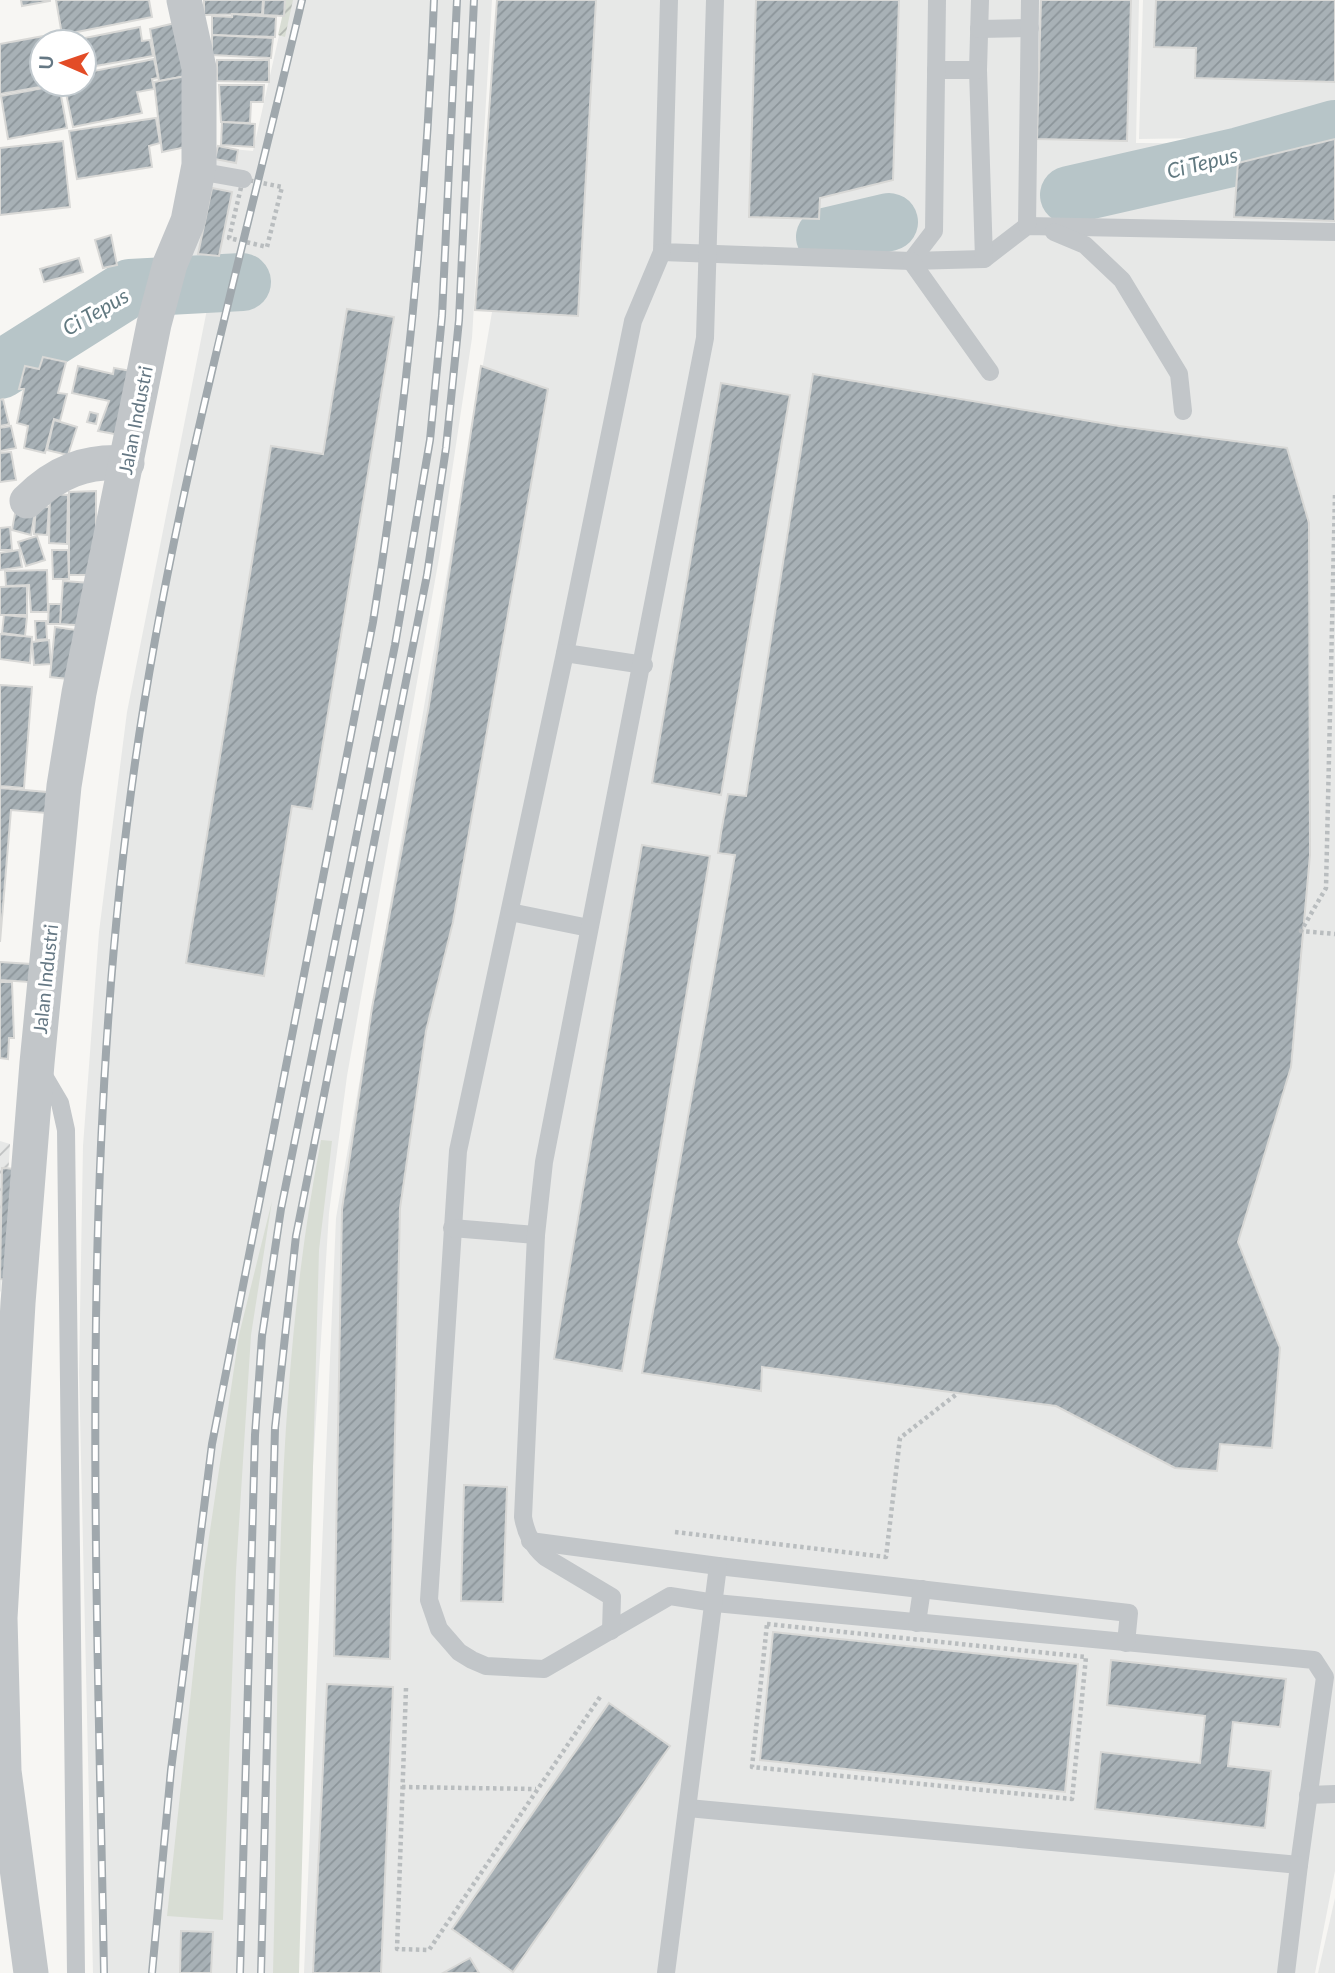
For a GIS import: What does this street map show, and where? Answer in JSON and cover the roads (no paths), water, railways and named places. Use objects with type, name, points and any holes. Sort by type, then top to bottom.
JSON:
[{"type":"street","name":"Jalan Industri","points":[[31,1973],[2,1771],[0,1618],[9,1301],[37,1063],[64,786],[154,324],[170,264],[188,221],[198,171],[199,68],[184,0]]},
{"type":"street","points":[[27,501],[45,484],[81,465],[100,461],[127,463]]},
{"type":"lane","points":[[669,0],[662,252],[632,321],[565,653],[458,1151],[429,1600],[432,1615],[439,1629],[458,1652],[486,1666],[544,1669],[670,1596],[913,1631],[1126,1643],[1314,1660],[1325,1677],[1328,1710],[1308,1795],[1286,1973]]},
{"type":"lane","points":[[611,1631],[612,1597],[545,1557],[530,1541],[523,1517],[536,1235],[544,1162],[644,665],[705,338],[715,0]]},
{"type":"lane","points":[[911,261],[934,231],[937,0]]},
{"type":"lane","points":[[980,0],[978,70],[984,259]]},
{"type":"lane","points":[[1027,226],[1030,0]]},
{"type":"lane","points":[[979,29],[1030,28]]},
{"type":"lane","points":[[936,70],[978,70]]},
{"type":"lane","points":[[198,171],[243,179]]},
{"type":"lane","points":[[662,252],[911,261],[984,259],[1027,226],[1335,232]]},
{"type":"lane","points":[[1027,226],[1067,236],[1085,245],[1112,267],[1179,374],[1184,411]]},
{"type":"lane","points":[[911,261],[989,372]]},
{"type":"lane","points":[[565,653],[644,665]]},
{"type":"lane","points":[[510,912],[589,928]]},
{"type":"lane","points":[[37,1063],[60,1103],[66,1130],[76,1973]]},
{"type":"lane","points":[[452,1228],[536,1235]]},
{"type":"lane","points":[[530,1541],[718,1566],[1129,1613],[1126,1643]]},
{"type":"lane","points":[[666,1973],[718,1566]]},
{"type":"lane","points":[[913,1631],[922,1589]]},
{"type":"lane","points":[[1308,1795],[1335,1794]]},
{"type":"lane","points":[[688,1808],[1299,1865]]},
{"type":"waterway","name":"Ci Tepus","points":[[1069,195],[1240,156],[1335,129]]},
{"type":"waterway","name":"Ci Tepus","points":[[825,237],[889,222]]},
{"type":"waterway","name":"Ci Tepus","points":[[0,370],[130,288],[242,282]]},
{"type":"railway","points":[[104,1973],[96,1367],[98,1216],[105,1065],[117,914],[135,763],[168,570],[210,380],[302,0]]},
{"type":"railway","points":[[152,1973],[171,1770],[212,1444],[373,622],[385,544],[413,312],[426,156],[434,0]]},
{"type":"railway","points":[[240,1973],[255,1435],[262,1336],[281,1209],[395,645],[430,440],[442,316],[457,0]]},
{"type":"railway","points":[[261,1973],[275,1428],[296,1236],[427,575],[446,448],[459,320],[474,0]]}]
